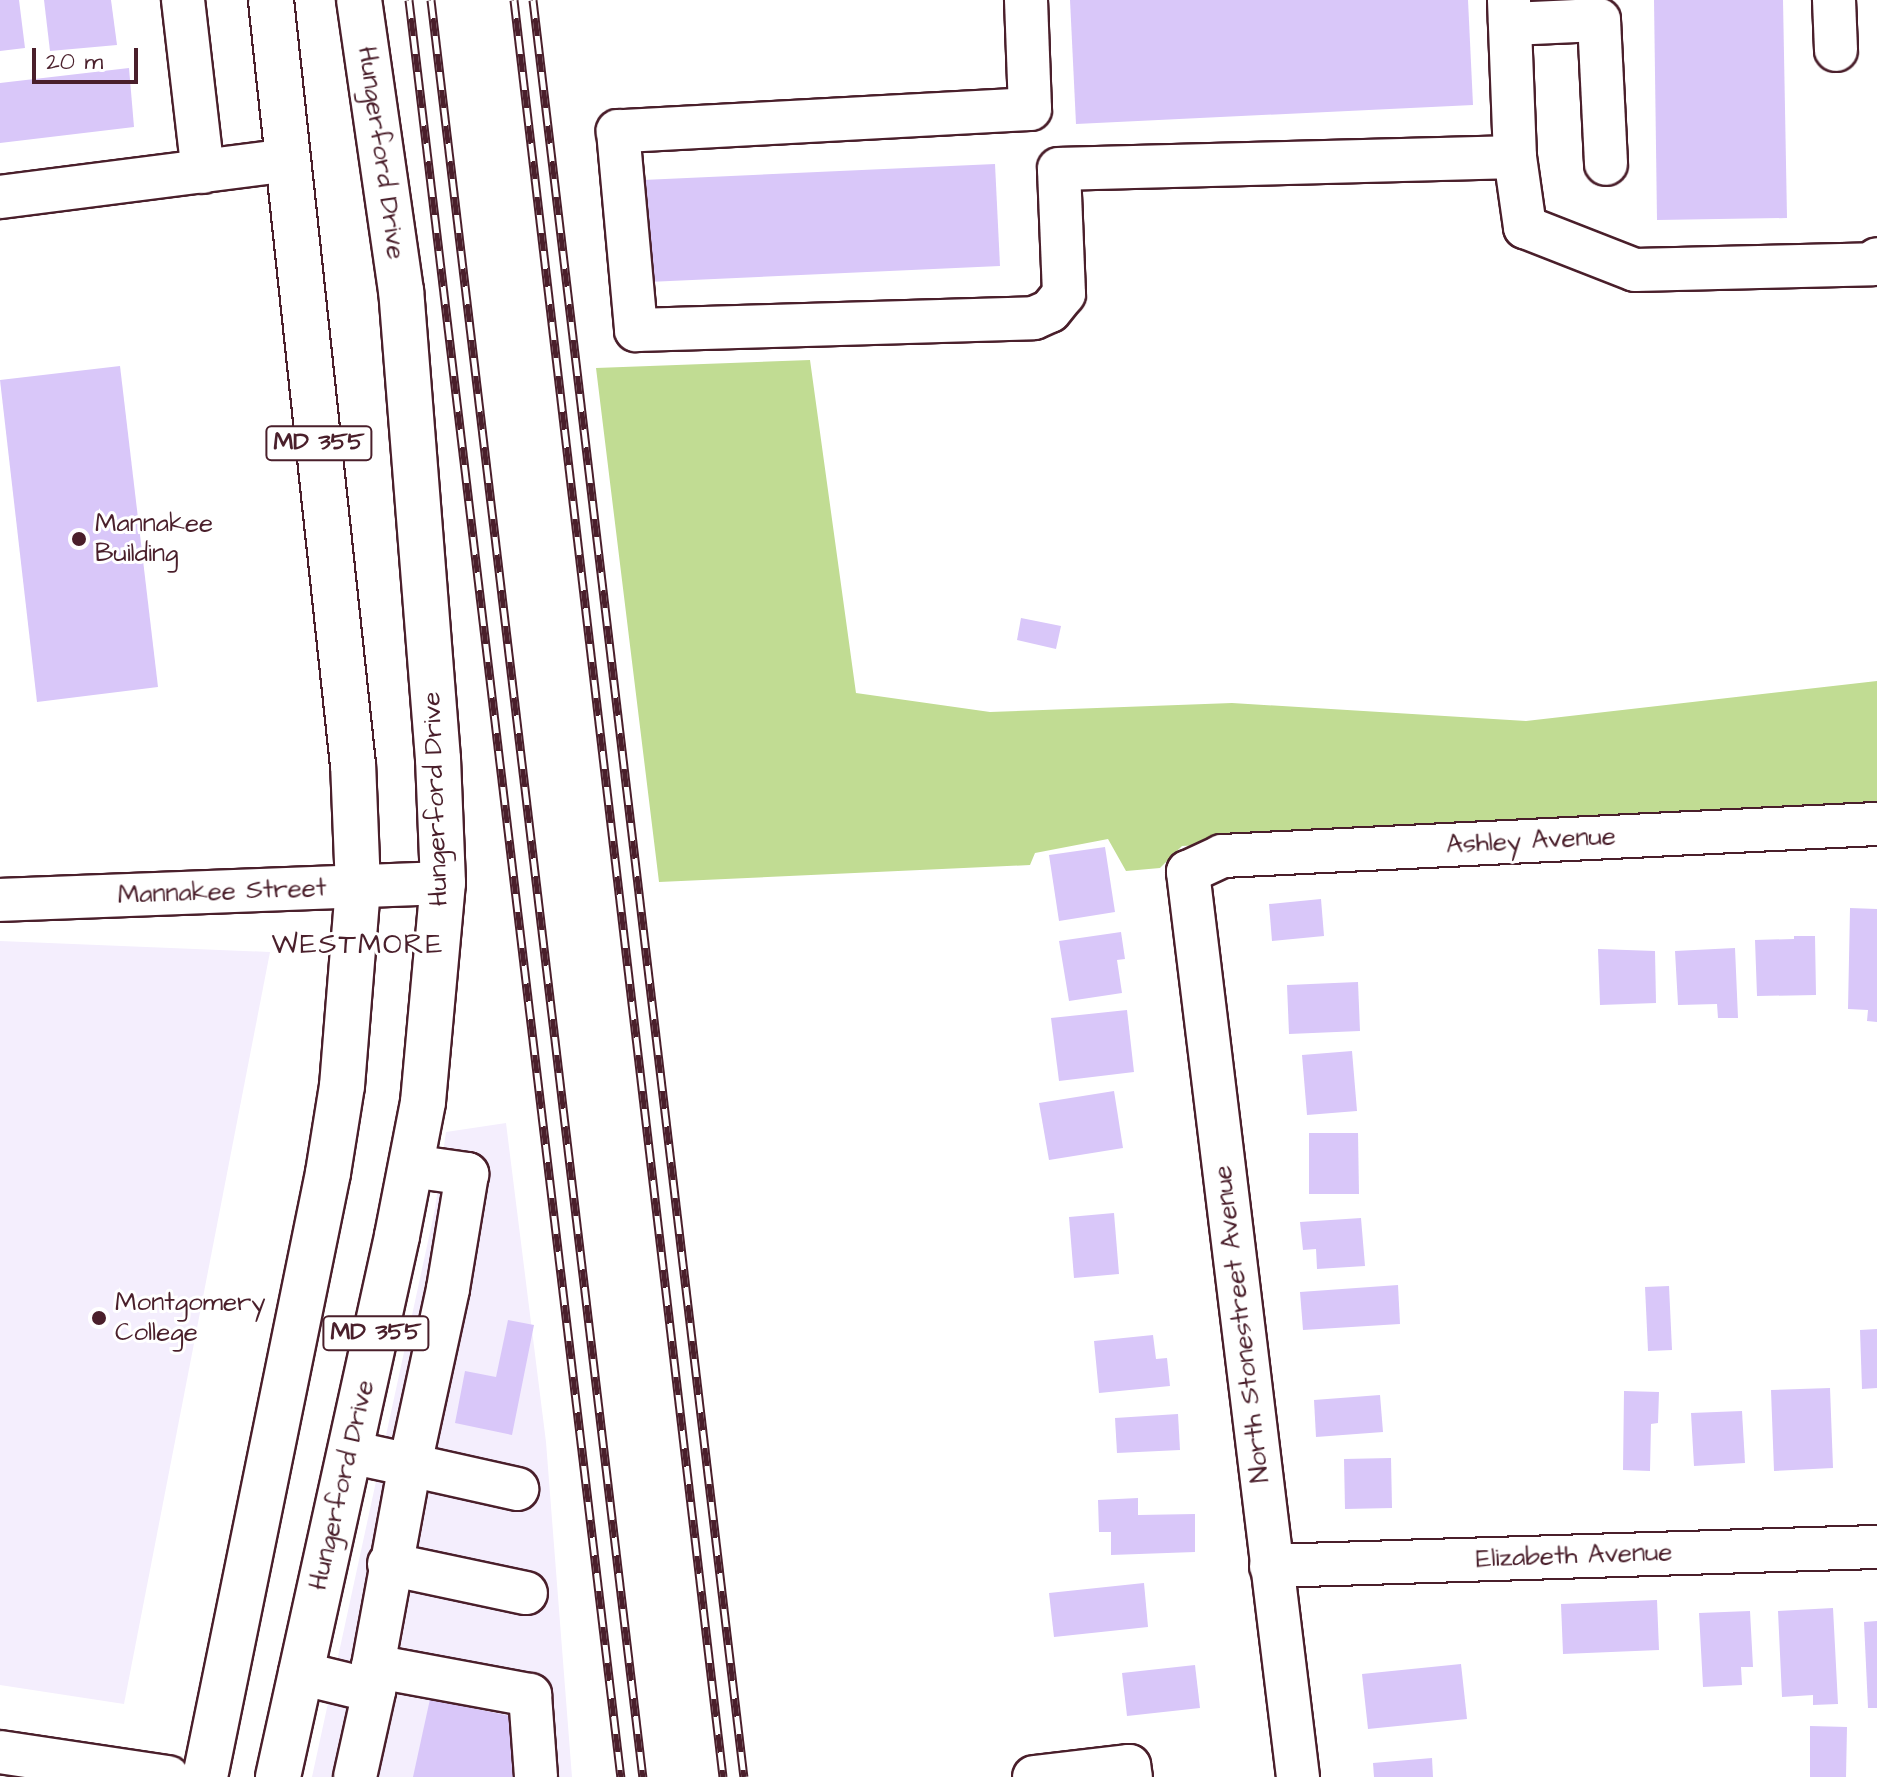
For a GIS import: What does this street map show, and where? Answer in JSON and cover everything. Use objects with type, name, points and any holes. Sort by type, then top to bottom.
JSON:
[{"type":"main road","name":"MD 355","points":[[205,1777],[328,1173],[342,1086],[358,887],[353,765],[271,0]]},
{"type":"main road","name":"Hungerford Drive","points":[[278,1777],[423,1102],[443,883],[438,759],[401,291],[359,0]]},
{"type":"street","points":[[183,0],[203,172]]},
{"type":"street","points":[[1026,0],[1030,109],[1059,169],[1064,294],[1050,311],[1034,318],[636,330],[618,131],[1030,109]]},
{"type":"street","points":[[1834,0],[1836,50]]},
{"type":"street","points":[[1606,164],[1599,20],[1510,12],[1515,157],[1525,227],[1635,270],[1873,264],[1877,259]]},
{"type":"street","points":[[1059,169],[1515,157]]},
{"type":"street","points":[[0,197],[289,160]]},
{"type":"street","name":"Ashley Avenue","points":[[1188,872],[1222,856],[1877,824]]},
{"type":"street","name":"North Stonestreet Avenue","points":[[1188,872],[1298,1777]]},
{"type":"street","name":"Mannakee Street","points":[[0,900],[443,883]]},
{"type":"street","points":[[355,1777],[389,1564],[448,1289],[467,1174],[411,1166]]},
{"type":"street","points":[[350,1452],[517,1489]]},
{"type":"street","name":"Elizabeth Avenue","points":[[1271,1566],[1877,1547]]},
{"type":"street","points":[[389,1564],[526,1593]]},
{"type":"street","points":[[300,1673],[530,1695],[536,1777]]},
{"type":"street","points":[[0,1752],[168,1777]]},
{"type":"street","points":[[1034,1777],[1129,1766],[1131,1777]]},
{"type":"shaded area","name":"Montgomery College","points":[[0,941],[270,952],[124,1704],[0,1685]]},
{"type":"shaded area","points":[[506,1123],[546,1442],[572,1777],[312,1777],[435,1209],[446,1132]]},
{"type":"green space","points":[[810,360],[856,693],[990,712],[1232,703],[1526,721],[1877,681],[1877,810],[1182,846],[1160,868],[1126,871],[1108,839],[1035,853],[1030,865],[659,882],[596,368]]},
{"type":"building","points":[[0,0],[19,0],[25,48],[0,51]]},
{"type":"building","points":[[44,0],[111,0],[117,45],[50,51]]},
{"type":"building","points":[[1070,0],[1468,0],[1473,105],[1076,124]]},
{"type":"building","points":[[1654,0],[1783,0],[1787,218],[1657,220]]},
{"type":"building","points":[[129,68],[134,127],[0,143],[0,83]]},
{"type":"building","points":[[995,164],[1000,266],[648,282],[643,180]]},
{"type":"building","name":"Mannakee Building","points":[[120,366],[158,687],[37,702],[0,380]]},
{"type":"building","points":[[1021,618],[1061,626],[1056,649],[1017,640]]},
{"type":"building","points":[[1105,847],[1115,912],[1059,921],[1049,855]]},
{"type":"building","points":[[1321,899],[1324,936],[1272,941],[1269,904]]},
{"type":"building","points":[[1850,908],[1877,909],[1877,1022],[1867,1021],[1868,1010],[1848,1009]]},
{"type":"building","points":[[1121,932],[1125,959],[1117,960],[1122,993],[1069,1001],[1059,941]]},
{"type":"building","points":[[1794,936],[1815,936],[1816,995],[1757,996],[1755,940],[1794,939]]},
{"type":"building","points":[[1735,948],[1738,1018],[1718,1018],[1717,1004],[1678,1005],[1675,951]]},
{"type":"building","points":[[1598,949],[1655,951],[1656,1003],[1600,1005]]},
{"type":"building","points":[[1358,982],[1360,1031],[1289,1034],[1287,985]]},
{"type":"building","points":[[1127,1010],[1134,1072],[1059,1081],[1051,1018]]},
{"type":"building","points":[[1352,1051],[1357,1111],[1307,1115],[1302,1055]]},
{"type":"building","points":[[1114,1091],[1123,1148],[1049,1160],[1039,1103]]},
{"type":"building","points":[[1309,1133],[1358,1133],[1359,1194],[1309,1194]]},
{"type":"building","points":[[1114,1213],[1119,1274],[1074,1278],[1069,1217]]},
{"type":"building","points":[[1361,1218],[1365,1266],[1317,1269],[1316,1249],[1303,1250],[1300,1222]]},
{"type":"building","points":[[1398,1285],[1400,1324],[1303,1330],[1300,1292]]},
{"type":"building","points":[[1669,1286],[1672,1350],[1648,1351],[1645,1287]]},
{"type":"building","points":[[508,1320],[534,1325],[512,1435],[455,1423],[465,1371],[496,1377]]},
{"type":"building","points":[[1877,1329],[1877,1388],[1862,1389],[1860,1330]]},
{"type":"building","points":[[1153,1335],[1156,1359],[1167,1358],[1170,1386],[1099,1393],[1094,1341]]},
{"type":"building","points":[[1830,1388],[1833,1468],[1774,1471],[1771,1390]]},
{"type":"building","points":[[1624,1391],[1659,1392],[1658,1423],[1651,1424],[1650,1471],[1623,1470]]},
{"type":"building","points":[[1380,1395],[1383,1432],[1316,1437],[1314,1400]]},
{"type":"building","points":[[1742,1411],[1745,1463],[1694,1466],[1691,1413]]},
{"type":"building","points":[[1178,1414],[1180,1450],[1117,1453],[1115,1418]]},
{"type":"building","points":[[1391,1458],[1392,1508],[1345,1509],[1344,1459]]},
{"type":"building","points":[[1138,1498],[1138,1515],[1195,1514],[1195,1552],[1111,1555],[1111,1532],[1099,1532],[1098,1500]]},
{"type":"building","points":[[1144,1583],[1148,1627],[1054,1637],[1049,1593]]},
{"type":"building","points":[[1657,1600],[1659,1650],[1563,1654],[1561,1604]]},
{"type":"building","points":[[1833,1608],[1838,1704],[1813,1705],[1813,1695],[1782,1697],[1778,1611]]},
{"type":"building","points":[[1750,1611],[1753,1667],[1741,1667],[1742,1685],[1703,1687],[1699,1613]]},
{"type":"building","points":[[1877,1621],[1877,1708],[1868,1708],[1864,1622]]},
{"type":"building","points":[[1461,1664],[1467,1719],[1368,1729],[1362,1674]]},
{"type":"building","points":[[1195,1665],[1200,1708],[1127,1716],[1122,1673]]},
{"type":"building","points":[[430,1699],[529,1720],[516,1777],[413,1777]]},
{"type":"building","points":[[1810,1726],[1847,1727],[1846,1777],[1810,1777]]},
{"type":"building","points":[[1432,1758],[1433,1777],[1374,1777],[1373,1763]]},
{"type":"railway","points":[[409,0],[621,1777]]},
{"type":"railway","points":[[431,0],[643,1777]]},
{"type":"railway","points":[[514,0],[723,1777]]},
{"type":"railway","points":[[533,0],[744,1777]]},
{"type":"place","name":"Mannakee Building","points":[[79,539]]},
{"type":"place","name":"Montgomery College","points":[[99,1318]]},
{"type":"district","name":"WESTMORE","points":[[358,945]]}]
